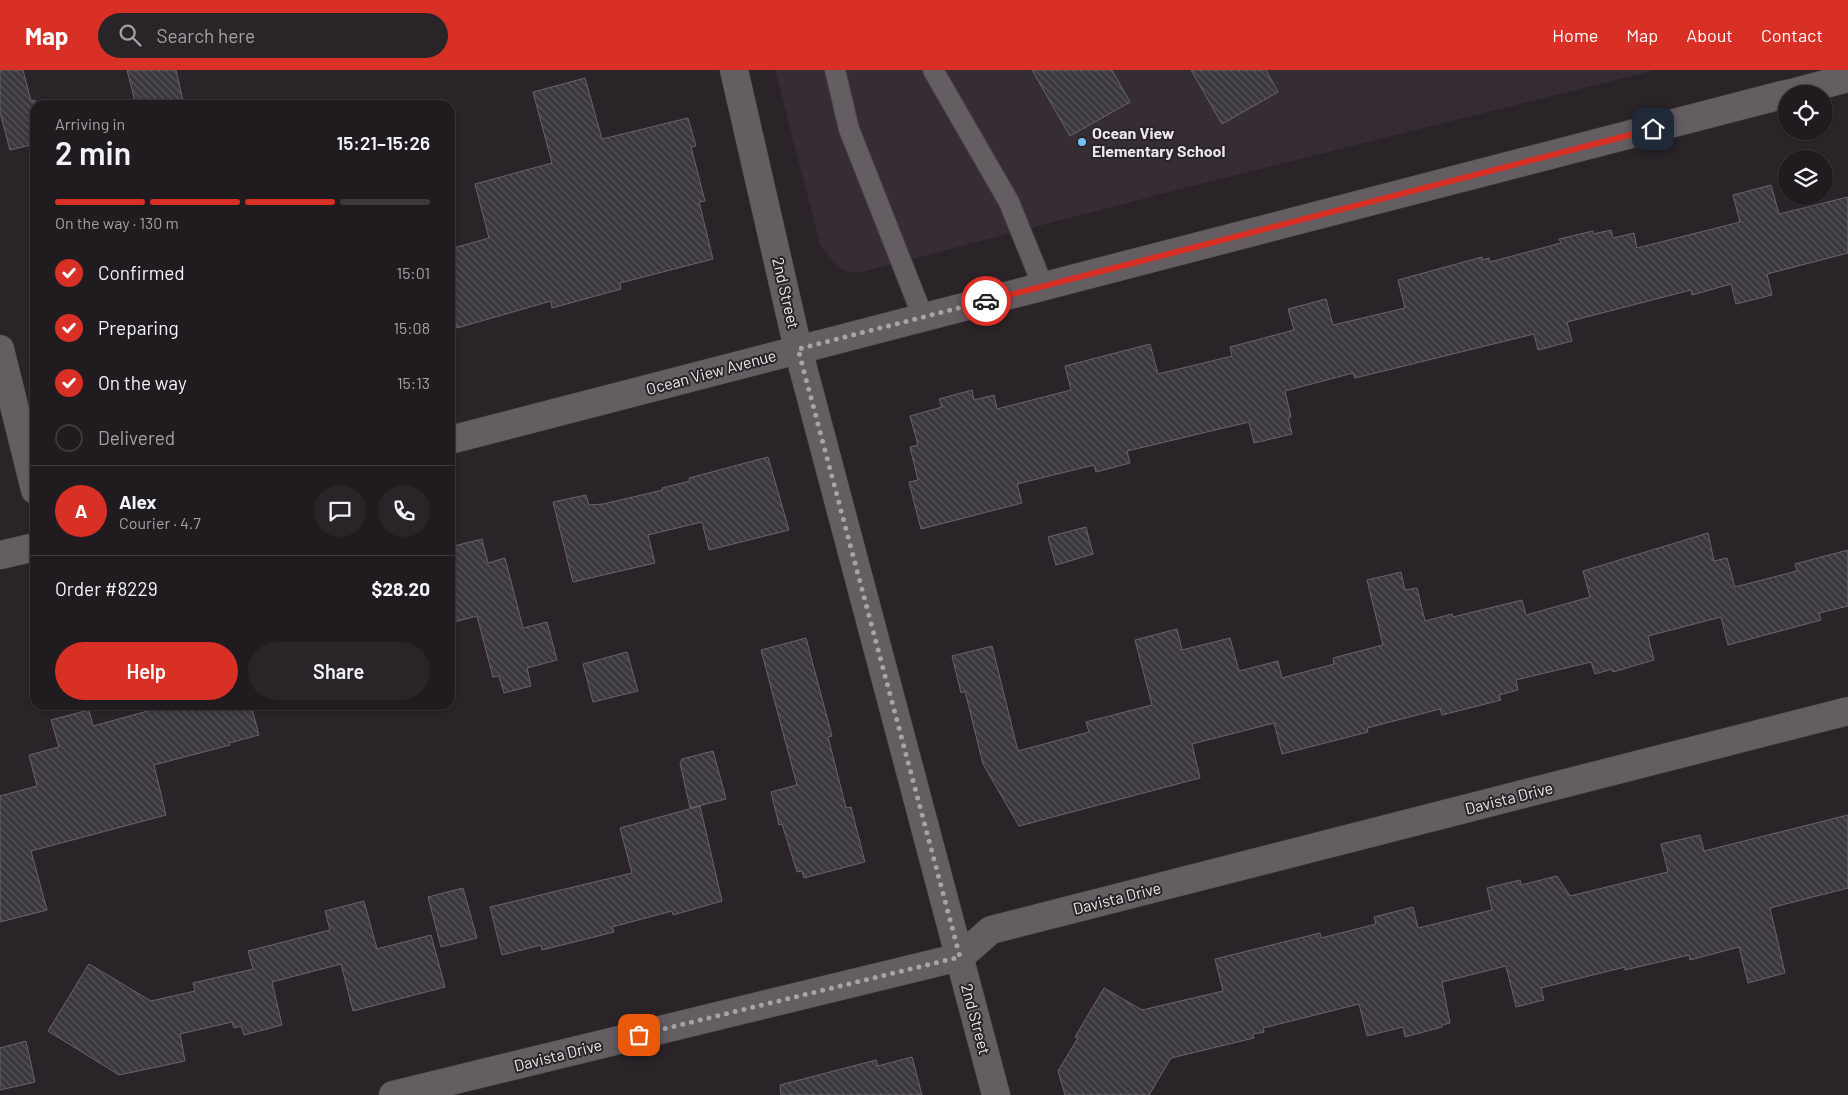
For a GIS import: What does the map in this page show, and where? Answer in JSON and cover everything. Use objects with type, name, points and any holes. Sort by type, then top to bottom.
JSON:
[{"type":"street","name":"2nd Street","points":[[734,70],[798,349],[996,1095]]},
{"type":"street","name":"Ocean View Avenue","points":[[1821,85],[1848,78]]},
{"type":"street","name":"Ocean View Avenue","points":[[455,439],[1778,96]]},
{"type":"street","points":[[0,350],[30,470]]},
{"type":"street","points":[[0,555],[30,548]]},
{"type":"street","name":"Davista Drive","points":[[393,1095],[960,957],[990,930],[1848,711]]},
{"type":"lane","points":[[835,70],[849,130],[923,317]]},
{"type":"lane","points":[[933,70],[1009,202],[1043,286]]},
{"type":"shaded area","name":"Ocean View Elementary School","points":[[775,70],[1655,70],[1192,186],[858,273],[842,270],[821,247]]},
{"type":"building","points":[[0,70],[23,70],[31,100],[30,145],[10,150],[0,112]]},
{"type":"building","points":[[127,70],[176,70],[183,100],[135,100]]},
{"type":"building","points":[[1032,70],[1112,70],[1130,102],[1070,136]]},
{"type":"building","points":[[1191,70],[1266,70],[1278,92],[1222,124]]},
{"type":"building","points":[[585,78],[602,139],[688,118],[696,146],[691,147],[705,201],[699,202],[713,259],[620,283],[621,289],[552,308],[551,301],[457,328],[455,320],[455,248],[489,238],[475,184],[552,163],[533,92]]},
{"type":"building","points":[[1771,185],[1779,214],[1816,205],[1833,205],[1833,201],[1848,197],[1848,253],[1767,274],[1772,295],[1736,304],[1731,284],[1692,295],[1691,290],[1567,322],[1572,341],[1538,350],[1534,334],[1355,378],[1353,373],[1285,391],[1291,417],[1288,418],[1292,434],[1254,443],[1249,422],[1127,451],[1130,463],[1096,472],[1094,465],[1017,484],[1022,503],[921,529],[909,482],[918,480],[910,447],[918,445],[910,416],[942,407],[939,399],[972,390],[974,400],[994,395],[997,409],[1071,390],[1065,366],[1150,344],[1158,374],[1232,356],[1230,347],[1294,330],[1288,309],[1326,299],[1333,325],[1405,308],[1398,280],[1482,257],[1482,260],[1489,258],[1490,262],[1561,243],[1559,239],[1593,231],[1593,234],[1611,230],[1613,238],[1634,233],[1637,248],[1740,222],[1733,195]]},
{"type":"building","points":[[768,457],[789,530],[709,550],[702,522],[648,535],[655,563],[573,582],[553,502],[586,495],[589,505],[603,504],[663,490],[662,488],[690,481],[689,478]]},
{"type":"building","points":[[1086,527],[1093,554],[1056,565],[1048,537]]},
{"type":"building","points":[[1708,533],[1714,561],[1727,558],[1735,587],[1797,571],[1795,564],[1848,550],[1848,606],[1819,613],[1821,620],[1728,645],[1721,617],[1648,636],[1654,660],[1613,672],[1612,669],[1595,674],[1591,662],[1516,680],[1518,690],[1499,695],[1501,700],[1442,715],[1440,709],[1367,728],[1368,732],[1282,754],[1274,723],[1192,744],[1200,778],[1019,826],[983,764],[965,691],[961,693],[952,656],[992,646],[1018,751],[1089,732],[1086,722],[1152,705],[1135,640],[1177,629],[1182,650],[1230,638],[1239,671],[1278,661],[1282,678],[1334,664],[1333,658],[1383,645],[1367,580],[1401,572],[1405,590],[1417,588],[1425,621],[1452,614],[1453,617],[1522,600],[1526,615],[1590,597],[1583,571]]},
{"type":"building","points":[[482,539],[488,563],[505,558],[523,628],[547,622],[557,660],[527,668],[531,686],[504,693],[499,676],[493,677],[477,616],[455,622],[455,546]]},
{"type":"building","points":[[806,638],[832,736],[828,737],[846,808],[851,807],[865,862],[804,878],[802,871],[797,872],[782,824],[779,825],[771,792],[797,785],[761,650]]},
{"type":"building","points":[[627,652],[638,691],[593,702],[583,664]]},
{"type":"building","points":[[89,710],[93,726],[152,710],[252,710],[259,735],[229,743],[230,745],[154,765],[166,815],[31,851],[47,910],[0,922],[0,796],[37,786],[29,755],[59,747],[51,720]]},
{"type":"building","points":[[713,751],[726,799],[690,808],[680,763],[682,759]]},
{"type":"building","points":[[700,806],[722,901],[673,915],[672,911],[612,927],[614,932],[542,950],[541,945],[502,955],[490,907],[632,873],[620,828]]},
{"type":"building","points":[[1848,815],[1848,888],[1770,908],[1785,973],[1748,983],[1739,947],[1690,960],[1689,955],[1625,970],[1625,967],[1541,988],[1544,1000],[1516,1007],[1506,966],[1442,982],[1450,1023],[1442,1025],[1442,1027],[1405,1037],[1403,1027],[1367,1036],[1359,1004],[1263,1028],[1264,1032],[1253,1034],[1254,1038],[1171,1058],[1149,1095],[1065,1095],[1058,1071],[1078,1038],[1075,1037],[1104,988],[1142,1010],[1223,991],[1215,959],[1320,933],[1321,938],[1376,924],[1374,917],[1413,907],[1418,928],[1492,910],[1487,888],[1520,880],[1521,885],[1557,876],[1570,896],[1668,872],[1661,844],[1700,835],[1704,851]]},
{"type":"building","points":[[463,888],[477,938],[441,947],[428,897]]},
{"type":"building","points":[[364,901],[377,949],[431,935],[445,987],[353,1011],[341,964],[272,982],[282,1025],[244,1035],[241,1026],[234,1028],[232,1022],[180,1034],[185,1061],[119,1075],[48,1031],[89,964],[151,1001],[195,991],[193,983],[253,969],[248,951],[330,930],[325,911]]},
{"type":"building","points":[[26,1041],[35,1082],[0,1090],[0,1048]]},
{"type":"building","points":[[912,1057],[922,1095],[781,1095],[780,1085],[876,1060],[878,1066]]},
{"type":"way so far","points":[[639,1035],[960,957],[798,349],[986,301]]},
{"type":"place","name":"Ocean View Elementary School","points":[[1082,142]]},
{"type":"route","points":[[986,301],[1653,129]]}]
